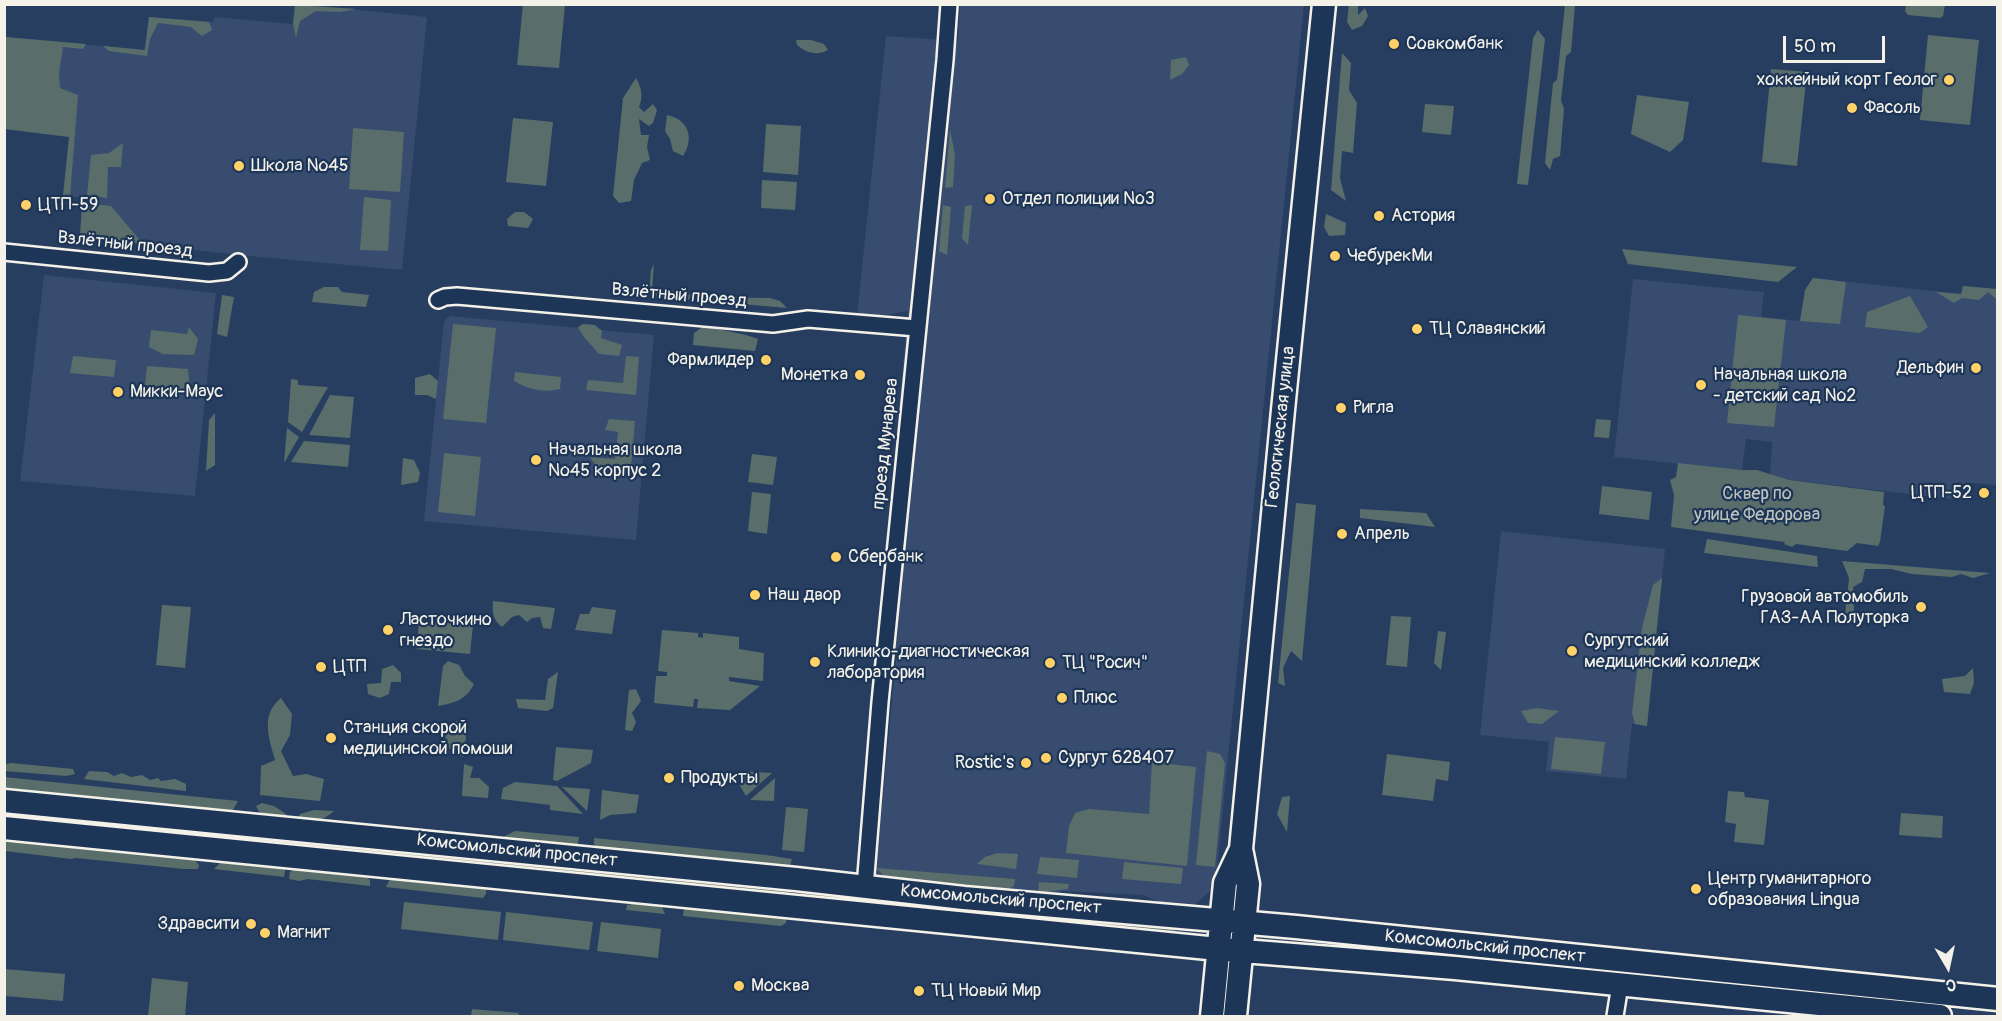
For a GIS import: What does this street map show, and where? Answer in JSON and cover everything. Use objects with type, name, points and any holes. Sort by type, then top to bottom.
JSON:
[{"type":"main road","name":"Геологическая улица","points":[[1235,1017],[1248,884],[1241,849],[1324,4]]},
{"type":"main road","name":"Комсомольский проспект","points":[[4,801],[796,879],[974,899],[1244,922],[1998,999]]},
{"type":"main road","name":"Комсомольский проспект","points":[[4,828],[1218,949],[1455,968],[1940,1017]]},
{"type":"main road","name":"Геологическая улица","points":[[1212,1017],[1227,876],[1241,849]]},
{"type":"main road","points":[[1720,995],[1723,970]]},
{"type":"street","name":"проезд Мунарева","points":[[865,887],[880,702],[949,4]]},
{"type":"street","name":"Взлётный проезд","points":[[4,252],[209,273],[227,271],[238,262]]},
{"type":"street","name":"Взлётный проезд","points":[[438,300],[458,296],[772,324],[808,319],[917,328]]},
{"type":"street","points":[[1616,1017],[1620,985]]},
{"type":"shaded area","name":"Школа №45","points":[[295,4],[427,17],[402,270],[80,237],[83,198],[63,196],[69,137],[5,129],[5,37],[144,50],[149,17],[213,22],[214,17],[293,24]]},
{"type":"shaded area","points":[[960,5],[1304,5],[1215,887],[1193,906],[1166,904],[1142,895],[1064,891],[1041,897],[883,881],[877,877],[897,650],[880,618],[908,311],[874,317],[857,316],[886,36],[958,41]]},
{"type":"shaded area","name":"Микки-Маус","points":[[44,275],[216,293],[195,496],[20,481]]},
{"type":"shaded area","points":[[1813,278],[1961,294],[1963,286],[1997,289],[1997,485],[1971,483],[1970,501],[1789,480],[1770,474],[1772,442],[1746,439],[1742,470],[1614,457],[1633,279],[1764,292],[1761,317],[1800,321],[1805,290]]},
{"type":"shaded area","name":"Начальная школа №45 корпус 2","points":[[450,316],[654,335],[636,540],[424,521],[444,321]]},
{"type":"shaded area","name":"Сургутский медицинский колледж","points":[[1501,531],[1665,549],[1647,726],[1632,724],[1626,779],[1546,771],[1549,742],[1480,735]]},
{"type":"green space","points":[[523,4],[565,5],[559,68],[517,65]]},
{"type":"green space","points":[[1349,4],[1358,5],[1358,15],[1365,8],[1368,16],[1362,26],[1352,30],[1347,22]]},
{"type":"green space","points":[[295,5],[356,9],[340,12],[316,11],[300,21],[296,38],[293,24]]},
{"type":"green space","points":[[1565,5],[1575,5],[1571,52],[1566,56],[1561,100],[1564,109],[1560,156],[1553,159],[1550,170],[1545,163],[1553,83],[1557,80]]},
{"type":"green space","points":[[1906,5],[1945,5],[1943,16],[1940,18],[1908,15],[1905,11]]},
{"type":"green space","points":[[149,17],[209,22],[212,30],[202,36],[191,27],[158,23],[150,39],[147,56],[109,51],[103,46],[145,50]]},
{"type":"green space","points":[[1538,30],[1545,39],[1528,185],[1517,184],[1533,38]]},
{"type":"green space","name":"хоккейный корт Геолог","points":[[1928,35],[1979,40],[1970,125],[1920,120]]},
{"type":"green space","points":[[5,37],[86,44],[83,49],[63,47],[59,73],[60,88],[78,95],[70,197],[63,196],[69,137],[5,129]]},
{"type":"green space","points":[[796,40],[811,40],[824,44],[828,50],[820,53],[808,52],[797,45]]},
{"type":"green space","points":[[1342,53],[1351,63],[1349,90],[1357,103],[1353,153],[1342,151],[1340,178],[1346,201],[1331,190]]},
{"type":"green space","points":[[1186,57],[1189,65],[1182,74],[1170,80],[1171,60]]},
{"type":"green space","points":[[1771,69],[1807,72],[1797,166],[1762,162]]},
{"type":"green space","points":[[636,78],[641,92],[639,107],[644,112],[653,104],[657,110],[653,123],[649,126],[639,119],[641,135],[649,135],[647,147],[650,160],[642,163],[634,180],[631,201],[619,203],[613,196],[623,98]]},
{"type":"green space","points":[[1637,95],[1689,102],[1683,140],[1670,152],[1631,134]]},
{"type":"green space","points":[[1425,104],[1454,106],[1451,135],[1422,132]]},
{"type":"green space","points":[[667,115],[680,121],[687,130],[689,143],[683,156],[673,151],[665,131]]},
{"type":"green space","points":[[513,118],[553,122],[546,186],[506,182]]},
{"type":"green space","points":[[766,124],[801,126],[798,175],[763,172]]},
{"type":"green space","points":[[353,128],[404,132],[400,192],[349,189]]},
{"type":"green space","points":[[950,129],[955,155],[953,187],[945,188]]},
{"type":"green space","points":[[123,143],[121,167],[108,167],[107,198],[87,195],[91,155],[109,153]]},
{"type":"green space","points":[[762,180],[797,182],[795,210],[761,208]]},
{"type":"green space","points":[[364,197],[391,200],[388,251],[360,250]]},
{"type":"green space","points":[[82,203],[111,206],[143,244],[80,237]]},
{"type":"green space","points":[[943,205],[951,207],[947,255],[939,251]]},
{"type":"green space","points":[[972,205],[968,245],[962,238],[965,206]]},
{"type":"green space","points":[[515,212],[524,212],[533,219],[528,228],[508,226],[507,219]]},
{"type":"green space","points":[[1326,214],[1346,223],[1345,235],[1329,236],[1324,227]]},
{"type":"green space","points":[[1622,249],[1797,267],[1778,282],[1628,264]]},
{"type":"green space","points":[[654,264],[652,289],[666,289],[700,297],[770,298],[780,301],[787,308],[652,296],[649,293],[651,270]]},
{"type":"green space","points":[[1813,278],[1846,282],[1840,324],[1800,321],[1805,290]]},
{"type":"green space","points":[[1963,286],[1997,289],[1997,300],[1988,292],[1979,300],[1962,298],[1954,303],[1936,292],[1961,294]]},
{"type":"green space","points":[[324,287],[338,287],[342,292],[369,295],[366,307],[312,302],[314,292]]},
{"type":"green space","points":[[222,295],[234,297],[227,337],[217,334]]},
{"type":"green space","points":[[1910,296],[1928,327],[1920,333],[1865,327],[1867,312]]},
{"type":"green space","points":[[1738,315],[1786,320],[1774,427],[1727,423]]},
{"type":"green space","points":[[453,324],[496,328],[486,423],[443,419]]},
{"type":"green space","points":[[583,324],[595,325],[602,331],[601,338],[622,345],[619,356],[599,354],[580,331],[578,327]]},
{"type":"green space","points":[[704,326],[758,339],[755,351],[693,345],[694,333]]},
{"type":"green space","points":[[189,327],[198,339],[194,355],[163,354],[149,347],[151,330],[187,334]]},
{"type":"green space","points":[[73,356],[116,360],[114,377],[70,373]]},
{"type":"green space","points":[[626,356],[639,357],[636,395],[586,390],[588,380],[623,383]]},
{"type":"green space","points":[[147,366],[188,369],[190,387],[179,394],[179,389],[145,385]]},
{"type":"green space","points":[[515,372],[561,377],[560,389],[542,391],[526,387],[514,381]]},
{"type":"green space","points":[[430,374],[438,381],[436,399],[427,395],[415,395],[415,378]]},
{"type":"green space","points":[[291,379],[298,380],[298,385],[328,387],[302,432],[288,422]]},
{"type":"green space","points":[[330,395],[354,397],[350,438],[309,435]]},
{"type":"green space","points":[[215,413],[215,465],[206,471],[209,420]]},
{"type":"green space","points":[[609,419],[635,421],[631,469],[596,466],[590,457],[615,459],[618,432],[605,430]]},
{"type":"green space","points":[[1596,419],[1611,420],[1609,438],[1594,437]]},
{"type":"green space","points":[[287,428],[299,437],[284,463]]},
{"type":"green space","points":[[304,441],[350,445],[348,467],[291,462]]},
{"type":"green space","points":[[444,453],[481,457],[475,516],[438,512]]},
{"type":"green space","points":[[752,454],[777,457],[773,485],[748,482]]},
{"type":"green space","points":[[403,458],[414,460],[420,473],[418,482],[401,485]]},
{"type":"green space","name":"Сквер по улице Федорова","points":[[1678,463],[1757,470],[1789,480],[1884,492],[1883,505],[1885,506],[1880,542],[1878,546],[1857,543],[1847,551],[1796,544],[1792,547],[1784,544],[1785,542],[1671,527],[1674,495],[1670,480],[1676,477]]},
{"type":"green space","points":[[1602,486],[1652,492],[1649,520],[1599,514]]},
{"type":"green space","points":[[752,492],[771,494],[767,534],[748,531]]},
{"type":"green space","points":[[1296,503],[1316,505],[1302,661],[1291,651],[1283,668],[1285,686],[1278,683]]},
{"type":"green space","points":[[1360,509],[1426,513],[1435,527],[1360,518]]},
{"type":"green space","points":[[1707,539],[1817,556],[1818,567],[1704,553]]},
{"type":"green space","points":[[1842,561],[1990,573],[1973,578],[1961,574],[1952,577],[1912,574],[1891,569],[1865,569],[1862,582],[1853,587],[1854,611],[1845,615],[1849,578]]},
{"type":"green space","points":[[1662,578],[1647,726],[1635,724],[1632,713],[1642,628],[1653,585]]},
{"type":"green space","points":[[493,601],[555,608],[551,629],[543,628],[540,617],[532,618],[527,622],[519,615],[512,617],[502,627],[494,616]]},
{"type":"green space","points":[[162,605],[191,607],[185,668],[156,665]]},
{"type":"green space","points":[[592,607],[616,610],[612,634],[575,630],[580,614],[589,614]]},
{"type":"green space","points":[[1391,616],[1411,617],[1407,667],[1386,665]]},
{"type":"green space","points":[[419,620],[473,625],[470,654],[417,649]]},
{"type":"green space","points":[[662,630],[698,633],[698,637],[703,638],[703,633],[739,637],[739,649],[764,653],[763,681],[729,677],[729,681],[760,686],[730,710],[697,708],[698,699],[694,699],[693,707],[654,703],[656,676],[667,676],[667,672],[658,671]]},
{"type":"green space","points":[[1438,631],[1446,632],[1441,670],[1434,663]]},
{"type":"green space","points":[[448,661],[459,665],[465,676],[474,684],[459,700],[438,706],[443,666]]},
{"type":"green space","points":[[393,665],[401,673],[401,682],[391,682],[389,694],[380,698],[368,694],[367,684],[381,683],[382,669]]},
{"type":"green space","points":[[1973,668],[1974,683],[1970,694],[1944,692],[1942,679],[1965,676]]},
{"type":"green space","points":[[558,672],[553,708],[547,711],[518,708],[516,699],[545,700],[548,679]]},
{"type":"green space","points":[[636,689],[641,701],[632,713],[636,722],[632,731],[625,730],[629,690]]},
{"type":"green space","points":[[281,698],[292,714],[290,735],[281,751],[293,776],[306,774],[324,779],[320,801],[260,795],[261,766],[275,760],[268,719],[274,705]]},
{"type":"green space","points":[[1537,708],[1559,711],[1542,724],[1528,723],[1521,711]]},
{"type":"green space","points":[[459,721],[466,736],[464,757],[453,753],[445,742],[447,723]]},
{"type":"green space","points":[[1555,737],[1605,742],[1601,774],[1551,769]]},
{"type":"green space","points":[[556,747],[593,750],[591,763],[557,781],[553,780]]},
{"type":"green space","points":[[1207,751],[1220,754],[1225,763],[1215,867],[1196,865]]},
{"type":"green space","points":[[1387,754],[1450,762],[1448,781],[1436,779],[1433,801],[1382,795]]},
{"type":"green space","points":[[1152,762],[1196,767],[1187,866],[1066,853],[1069,826],[1075,813],[1089,809],[1149,814]]},
{"type":"green space","points":[[6,764],[73,769],[75,774],[66,776],[5,771]]},
{"type":"green space","points":[[464,764],[473,767],[470,778],[479,778],[489,787],[488,798],[462,796]]},
{"type":"green space","points":[[89,771],[107,772],[114,776],[122,773],[131,777],[142,775],[150,780],[175,779],[186,784],[186,791],[84,779]]},
{"type":"green space","points":[[740,771],[772,773],[746,796],[740,786]]},
{"type":"green space","points":[[4,777],[238,801],[233,810],[226,814],[5,791]]},
{"type":"green space","points":[[775,778],[774,801],[750,800]]},
{"type":"green space","points":[[515,782],[557,786],[583,814],[550,810],[550,805],[501,799],[503,788]]},
{"type":"green space","points":[[562,787],[590,789],[587,811]]},
{"type":"green space","points":[[602,790],[639,795],[636,813],[610,815],[600,820]]},
{"type":"green space","points":[[1728,791],[1744,792],[1745,797],[1769,800],[1764,845],[1734,842],[1736,824],[1725,822]]},
{"type":"green space","points":[[1290,796],[1287,832],[1277,814],[1282,797]]},
{"type":"green space","points":[[262,803],[274,806],[286,814],[287,819],[269,817],[261,813],[256,806]]},
{"type":"green space","points":[[786,807],[808,809],[804,852],[782,850]]},
{"type":"green space","points":[[4,810],[284,838],[283,846],[5,820]]},
{"type":"green space","points":[[314,810],[334,811],[317,820],[298,819],[300,814]]},
{"type":"green space","points":[[1901,813],[1943,816],[1942,838],[1899,835]]},
{"type":"green space","points":[[515,831],[579,837],[578,844],[571,849],[501,841]]},
{"type":"green space","points":[[4,837],[193,858],[199,865],[198,869],[184,869],[5,851]]},
{"type":"green space","points":[[594,838],[792,859],[789,869],[601,851],[594,844]]},
{"type":"green space","points":[[295,840],[489,860],[489,867],[294,847]]},
{"type":"green space","points":[[997,853],[1018,854],[1016,869],[977,864],[985,857]]},
{"type":"green space","points":[[1040,857],[1079,860],[1077,878],[1037,874]]},
{"type":"green space","points":[[223,860],[286,865],[284,877],[214,869]]},
{"type":"green space","points":[[500,861],[789,889],[789,895],[500,866]]},
{"type":"green space","points":[[1124,862],[1183,868],[1181,884],[1122,879]]},
{"type":"green space","points":[[293,866],[363,874],[370,880],[370,886],[289,879]]},
{"type":"green space","points":[[876,868],[1015,879],[1014,886],[1004,891],[888,880]]},
{"type":"green space","points":[[396,876],[486,885],[486,894],[483,898],[386,887],[390,879]]},
{"type":"green space","points":[[1039,882],[1069,884],[1068,889],[1038,893]]},
{"type":"green space","points":[[801,890],[1175,928],[1175,934],[801,896]]},
{"type":"green space","points":[[648,901],[660,903],[665,914],[626,910],[627,905]]},
{"type":"green space","points":[[404,902],[501,912],[498,940],[401,929]]},
{"type":"green space","points":[[690,904],[787,914],[786,923],[781,926],[683,916],[684,909]]},
{"type":"green space","points":[[506,912],[593,922],[589,950],[503,940]]},
{"type":"green space","points":[[601,922],[661,929],[658,958],[597,951]]},
{"type":"green space","points":[[4,969],[65,974],[63,1001],[5,996]]},
{"type":"green space","points":[[152,978],[188,982],[185,1016],[148,1016]]},
{"type":"green space","points":[[472,1009],[519,1013],[518,1016],[471,1016]]},
{"type":"place","name":"Совкомбанк","points":[[1394,44]]},
{"type":"place","name":"хоккейный корт Геолог","points":[[1949,80]]},
{"type":"place","name":"Фасоль","points":[[1852,108]]},
{"type":"place","name":"Школа №45","points":[[239,166]]},
{"type":"place","name":"Отдел полиции №3","points":[[990,199]]},
{"type":"place","name":"ЦТП-59","points":[[26,205]]},
{"type":"place","name":"Астория","points":[[1379,216]]},
{"type":"place","name":"ЧебурекМи","points":[[1335,256]]},
{"type":"place","name":"ТЦ Славянский","points":[[1417,329]]},
{"type":"place","name":"Фармлидер","points":[[766,360]]},
{"type":"place","name":"Дельфин","points":[[1976,368]]},
{"type":"place","name":"Монетка","points":[[860,375]]},
{"type":"place","name":"Начальная школа - детский сад №2","points":[[1701,385]]},
{"type":"place","name":"Микки-Маус","points":[[118,392]]},
{"type":"place","name":"Ригла","points":[[1341,408]]},
{"type":"place","name":"Начальная школа №45 корпус 2","points":[[536,460]]},
{"type":"place","name":"ЦТП-52","points":[[1984,493]]},
{"type":"place","name":"Апрель","points":[[1342,534]]},
{"type":"place","name":"Сбербанк","points":[[836,557]]},
{"type":"place","name":"Наш двор","points":[[755,595]]},
{"type":"place","name":"Грузовой автомобиль ГАЗ-АА Полуторка","points":[[1921,607]]},
{"type":"place","name":"Ласточкино гнездо","points":[[388,630]]},
{"type":"place","name":"Сургутский медицинский колледж","points":[[1572,651]]},
{"type":"place","name":"Клинико-диагностическая лаборатория","points":[[815,662]]},
{"type":"place","name":"ТЦ \"Росич\"","points":[[1050,663]]},
{"type":"place","name":"ЦТП","points":[[321,667]]},
{"type":"place","name":"Плюс","points":[[1062,698]]},
{"type":"place","name":"Cтанция скорой медицинской помоши","points":[[331,738]]},
{"type":"place","name":"Сургут 628407","points":[[1046,758]]},
{"type":"place","name":"Rostic's","points":[[1026,763]]},
{"type":"place","name":"Продукты","points":[[669,778]]},
{"type":"place","name":"Центр гуманитарного образования Lingua","points":[[1696,889]]},
{"type":"place","name":"Здравсити","points":[[251,924]]},
{"type":"place","name":"Магнит","points":[[265,933]]},
{"type":"place","name":"Москва","points":[[739,986]]},
{"type":"place","name":"ТЦ Новый Мир","points":[[919,991]]}]
